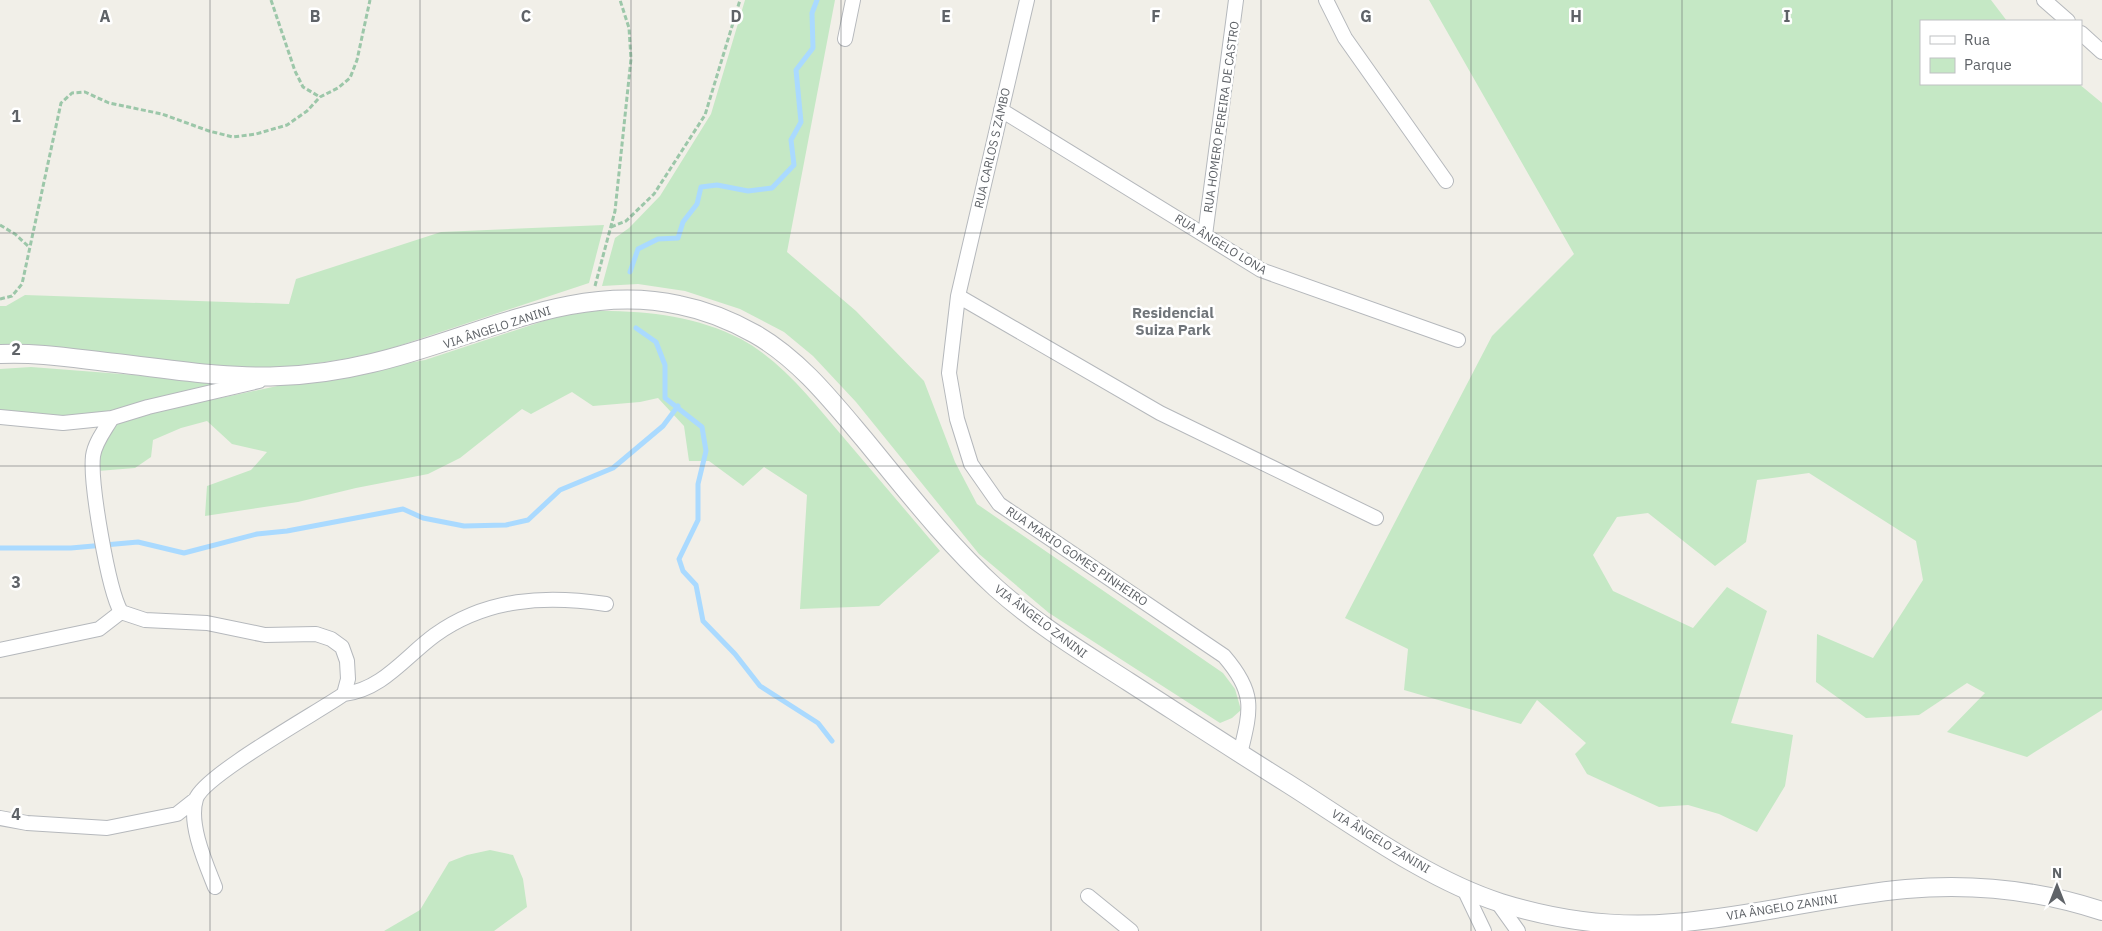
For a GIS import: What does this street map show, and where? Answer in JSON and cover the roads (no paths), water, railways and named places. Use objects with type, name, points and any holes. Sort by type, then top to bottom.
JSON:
[{"type":"street","points":[[845,39],[854,0]]},
{"type":"street","name":"RUA CARLOS S ZAMBO","points":[[958,296],[1027,0]]},
{"type":"street","name":"RUA HOMERO PEREIRA DE CASTRO","points":[[1205,235],[1236,0]]},
{"type":"street","points":[[1326,0],[1345,38],[1446,181]]},
{"type":"street","points":[[2044,0],[2067,20]]},
{"type":"street","points":[[2082,34],[2102,52]]},
{"type":"street","name":"RUA ÂNGELO LONA","points":[[1001,110],[1261,270],[1458,340]]},
{"type":"street","points":[[958,296],[1160,413],[1376,518]]},
{"type":"street","name":"RUA MARIO GOMES PINHEIRO","points":[[958,296],[949,373],[957,419],[971,464],[998,504],[1224,656],[1240,674],[1247,690],[1249,716],[1240,754]]},
{"type":"street","name":"VIA ÂNGELO ZANINI","points":[[0,354],[40,354],[195,372],[280,376],[365,365],[426,350],[548,309],[590,301],[638,299],[680,305],[720,318],[757,335],[792,362],[821,388],[940,530],[999,590],[1086,654],[1240,754],[1420,866],[1463,888],[1498,902],[1588,922],[1621,924],[1674,924],[1905,889],[1954,887],[2004,888],[2053,896],[2102,911]]},
{"type":"street","points":[[0,416],[63,424],[112,418],[148,407],[280,376]]},
{"type":"street","points":[[112,418],[99,438],[93,455],[93,474],[110,586],[121,612],[145,620],[207,623],[265,635],[316,634],[331,639],[342,647],[347,661],[348,679],[344,694]]},
{"type":"street","points":[[0,818],[26,823],[107,828],[176,814],[196,799],[202,788],[235,762],[344,694],[355,693],[377,682],[407,660],[434,636],[466,616],[504,603],[582,600],[606,604]]},
{"type":"street","points":[[0,650],[99,629],[121,612]]},
{"type":"street","points":[[196,799],[195,820],[201,851],[215,887]]},
{"type":"street","points":[[1463,888],[1484,931]]},
{"type":"street","points":[[1088,896],[1131,931]]},
{"type":"street","points":[[1498,902],[1518,931]]},
{"type":"waterway","points":[[630,272],[638,249],[658,239],[678,238],[683,222],[697,204],[701,187],[717,185],[748,191],[772,188],[794,165],[791,140],[801,122],[796,70],[813,48],[812,13],[817,0]]},
{"type":"waterway","points":[[636,328],[656,342],[665,365],[665,398],[702,427],[706,451],[698,484],[698,520],[679,559],[683,571],[696,585],[703,621],[735,654],[760,686],[818,723],[832,741]]},
{"type":"waterway","points":[[0,548],[71,548],[138,542],[184,553],[257,534],[287,531],[403,509],[423,518],[464,526],[506,525],[528,520],[560,490],[613,468],[663,426],[678,406]]},
{"type":"district","name":"Residencial Suiza Park","points":[[1173,320]]}]
